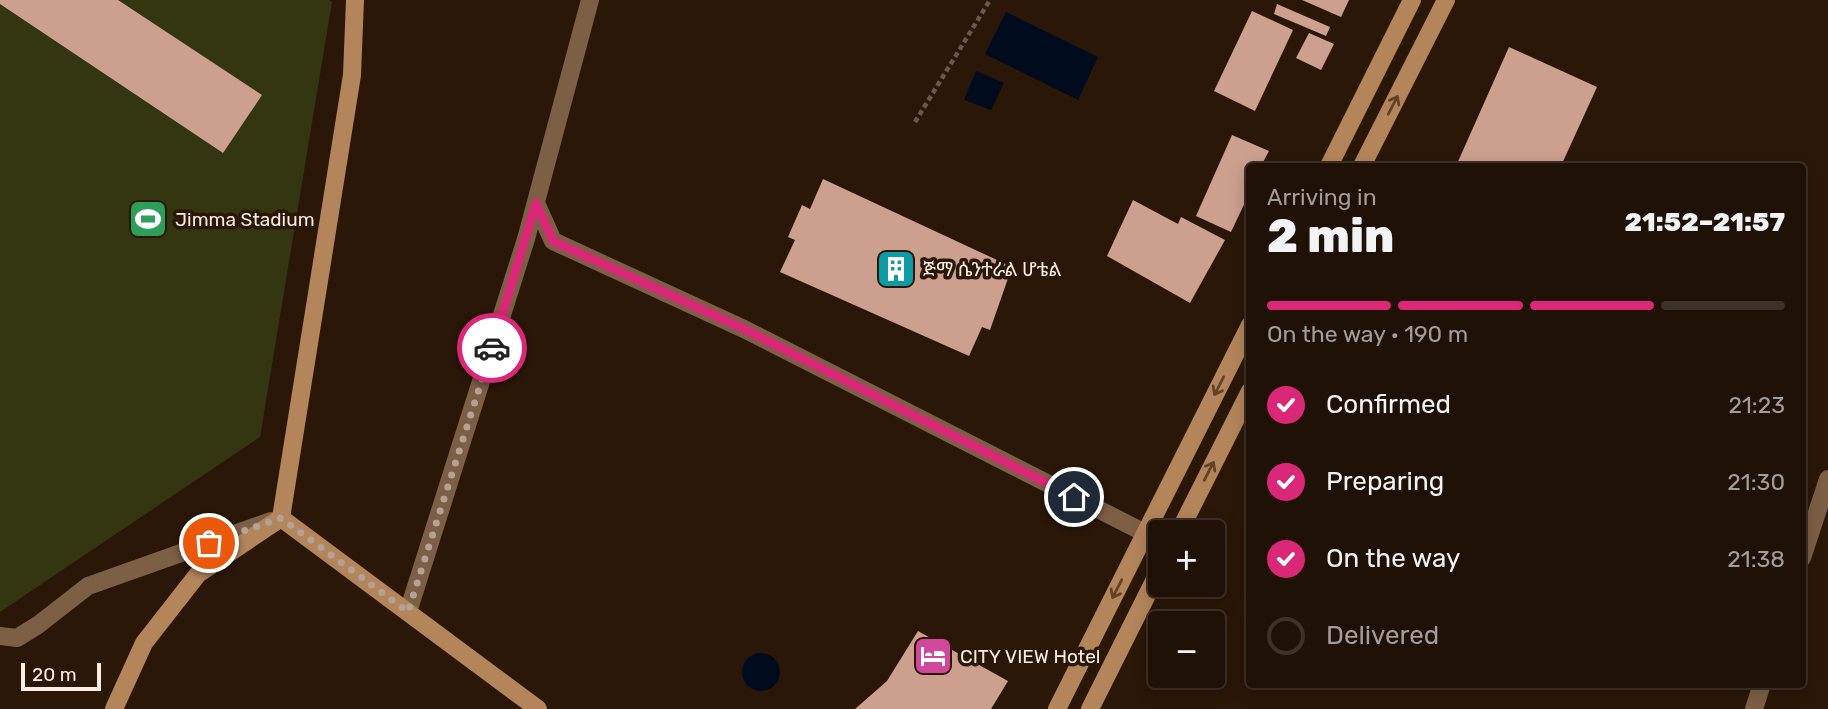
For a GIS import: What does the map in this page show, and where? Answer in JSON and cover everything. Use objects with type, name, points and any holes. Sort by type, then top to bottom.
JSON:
[{"type":"main road","points":[[114,709],[144,643],[198,573],[281,518],[352,75],[355,0]]},
{"type":"main road","points":[[1330,163],[1412,0]]},
{"type":"main road","points":[[1364,163],[1446,0]]},
{"type":"main road","points":[[1057,709],[1246,333]]},
{"type":"main road","points":[[1185,520],[1246,399]]},
{"type":"main road","points":[[281,518],[538,709]]},
{"type":"main road","points":[[1090,709],[1148,593]]},
{"type":"street","points":[[408,612],[526,239],[590,0]]},
{"type":"street","points":[[536,203],[553,241],[744,329],[1145,533]]},
{"type":"street","points":[[1806,546],[1828,479]]},
{"type":"street","points":[[0,636],[17,638],[88,586],[281,518]]},
{"type":"street","points":[[1754,709],[1761,688]]},
{"type":"path","points":[[915,122],[990,0]]},
{"type":"green space","name":"Jimma Stadium","points":[[0,0],[332,2],[260,437],[0,612]]},
{"type":"water","points":[[1006,12],[1098,57],[1078,100],[985,54]]},
{"type":"water","points":[[976,71],[1004,83],[991,110],[964,100]]},
{"type":"water","points":[[761,653],[775,658],[780,672],[775,686],[761,691],[747,686],[742,672],[747,658]]},
{"type":"building","points":[[0,0],[118,0],[262,95],[223,153],[0,4]]},
{"type":"building","points":[[1302,0],[1349,0],[1341,17]]},
{"type":"building","points":[[1277,4],[1330,27],[1326,36],[1274,14]]},
{"type":"building","points":[[1252,11],[1293,30],[1255,111],[1214,91]]},
{"type":"building","points":[[1309,33],[1334,44],[1321,70],[1296,58]]},
{"type":"building","points":[[1509,47],[1597,87],[1562,163],[1457,163]]},
{"type":"building","points":[[1232,135],[1269,151],[1263,163],[1246,163],[1246,200],[1231,232],[1196,216]]},
{"type":"building","name":"ጅማ ሴንተራል ሆቴል","points":[[823,179],[1012,267],[990,330],[982,327],[969,356],[780,272],[795,240],[788,237],[802,205],[810,209]]},
{"type":"building","points":[[1133,200],[1178,224],[1181,217],[1225,240],[1190,303],[1107,256]]},
{"type":"building","name":"CITY VIEW Hotel","points":[[918,631],[1008,681],[991,709],[855,709],[887,681]]},
{"type":"way so far","points":[[209,543],[281,518],[408,612],[492,348]]},
{"type":"place","name":"Jimma Stadium","points":[[148,219]]},
{"type":"place","name":"ጅማ ሴንተራል ሆቴል","points":[[896,269]]},
{"type":"place","name":"CITY VIEW Hotel","points":[[933,656]]},
{"type":"route","points":[[492,348],[536,203],[553,241],[744,329],[1074,497]]}]
